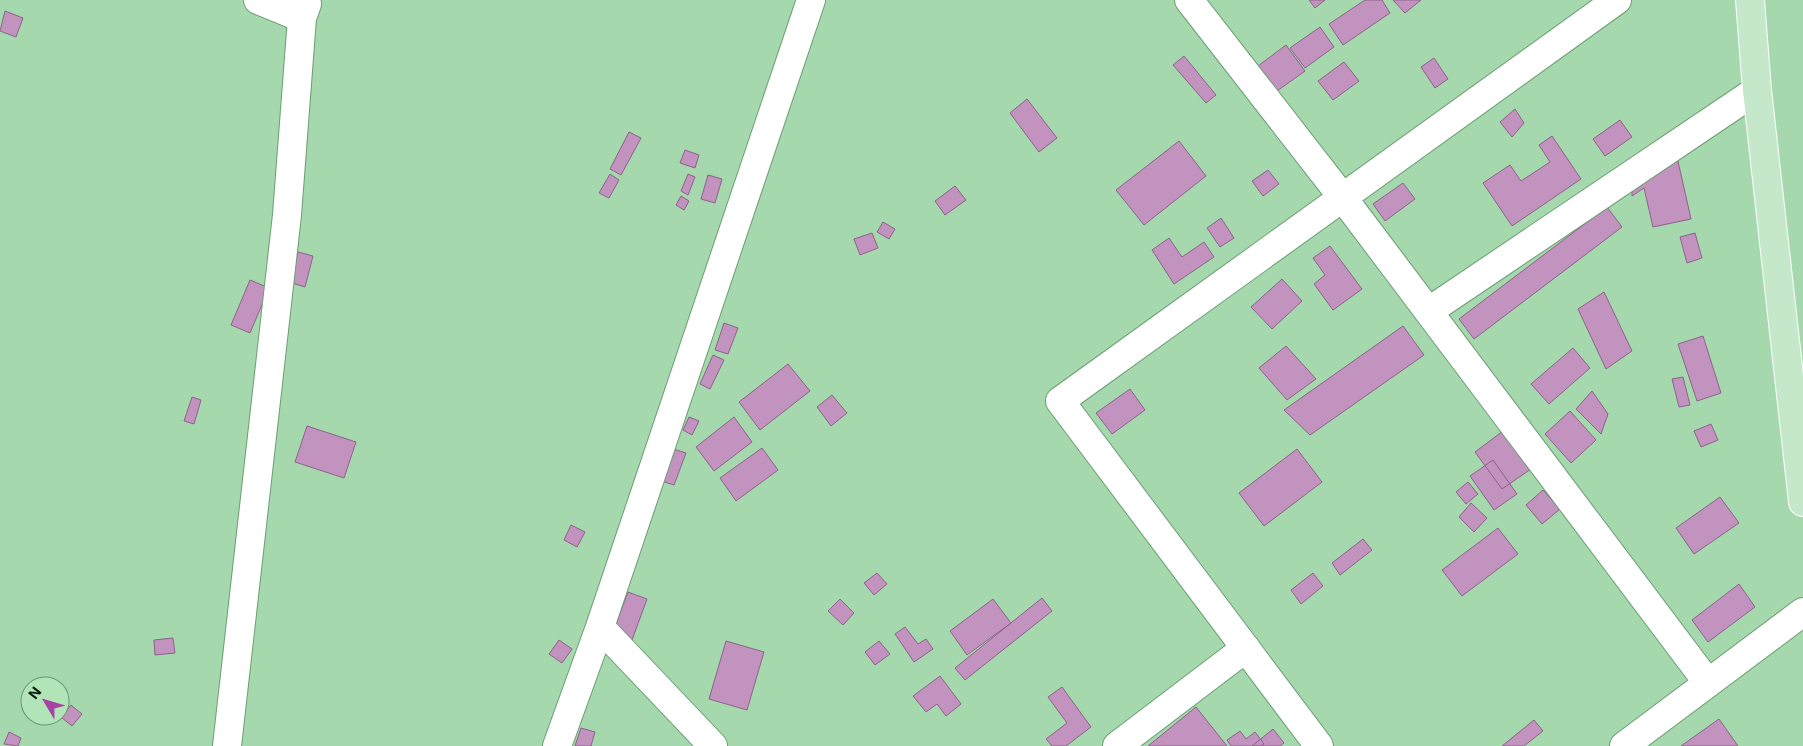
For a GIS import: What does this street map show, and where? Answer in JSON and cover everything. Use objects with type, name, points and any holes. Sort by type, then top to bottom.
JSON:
[{"type":"main road","points":[[1750,0],[1757,90],[1794,355],[1803,502]]},
{"type":"street","points":[[227,746],[287,215],[303,6],[258,0]]},
{"type":"street","points":[[557,746],[600,626],[810,0]]},
{"type":"street","points":[[1189,0],[1429,311],[1708,683]]},
{"type":"street","points":[[1319,746],[1060,400],[1617,0]]},
{"type":"street","points":[[1429,311],[1757,90]]},
{"type":"street","points":[[1624,746],[1803,612]]},
{"type":"street","points":[[600,626],[713,746]]},
{"type":"street","points":[[1117,746],[1246,648]]},
{"type":"building","points":[[1309,0],[1325,0],[1315,8]]},
{"type":"building","points":[[1365,0],[1382,0],[1390,13],[1343,45],[1329,24]]},
{"type":"building","points":[[1393,0],[1421,0],[1405,13]]},
{"type":"building","points":[[5,11],[23,18],[16,37],[0,31]]},
{"type":"building","points":[[1320,27],[1334,47],[1305,68],[1290,48]]},
{"type":"building","points":[[1286,45],[1305,71],[1277,91],[1258,66]]},
{"type":"building","points":[[1184,56],[1216,95],[1206,103],[1173,65]]},
{"type":"building","points":[[1434,58],[1448,79],[1435,88],[1421,67]]},
{"type":"building","points":[[1344,62],[1359,81],[1333,100],[1318,81]]},
{"type":"building","points":[[1027,99],[1057,138],[1039,152],[1010,113]]},
{"type":"building","points":[[1515,109],[1524,123],[1512,137],[1500,122]]},
{"type":"building","points":[[1620,120],[1632,137],[1605,156],[1593,139]]},
{"type":"building","points":[[629,132],[641,138],[621,175],[610,169]]},
{"type":"building","points":[[1552,136],[1581,179],[1512,226],[1483,183],[1510,165],[1521,181],[1550,162],[1539,145]]},
{"type":"building","points":[[1179,141],[1206,176],[1144,225],[1116,190]]},
{"type":"building","points":[[1675,148],[1691,219],[1653,227],[1644,188],[1632,196],[1632,184]]},
{"type":"building","points":[[685,150],[699,155],[695,168],[680,163]]},
{"type":"building","points":[[1268,170],[1279,184],[1263,196],[1252,181]]},
{"type":"building","points":[[610,174],[619,180],[609,198],[599,193]]},
{"type":"building","points":[[688,174],[695,177],[688,195],[681,191]]},
{"type":"building","points":[[708,175],[722,179],[715,203],[701,199]]},
{"type":"building","points":[[1403,183],[1415,199],[1385,221],[1373,204]]},
{"type":"building","points":[[955,186],[966,200],[945,215],[935,201]]},
{"type":"building","points":[[681,196],[689,201],[684,210],[676,205]]},
{"type":"building","points":[[1607,207],[1622,227],[1474,339],[1459,319]]},
{"type":"building","points":[[1221,218],[1234,238],[1220,247],[1207,228]]},
{"type":"building","points":[[883,222],[895,229],[889,239],[877,232]]},
{"type":"building","points":[[872,233],[878,248],[860,255],[854,239]]},
{"type":"building","points":[[1695,233],[1702,258],[1687,263],[1680,237]]},
{"type":"building","points":[[1169,238],[1182,257],[1204,242],[1214,257],[1174,284],[1152,250]]},
{"type":"building","points":[[1330,246],[1362,289],[1333,310],[1314,284],[1325,275],[1313,258]]},
{"type":"building","points":[[298,252],[313,256],[305,287],[289,282]]},
{"type":"building","points":[[1282,279],[1302,301],[1272,329],[1251,307]]},
{"type":"building","points":[[250,280],[269,288],[250,333],[231,325]]},
{"type":"building","points":[[1604,292],[1632,351],[1606,369],[1578,309]]},
{"type":"building","points":[[724,323],[738,328],[728,354],[715,350]]},
{"type":"building","points":[[1403,326],[1424,355],[1310,435],[1284,410]]},
{"type":"building","points":[[1703,336],[1721,393],[1697,401],[1678,344]]},
{"type":"building","points":[[1286,346],[1316,379],[1287,400],[1259,368]]},
{"type":"building","points":[[1573,348],[1590,368],[1549,404],[1531,384]]},
{"type":"building","points":[[713,355],[724,360],[710,389],[700,384]]},
{"type":"building","points":[[788,364],[810,391],[760,430],[739,402]]},
{"type":"building","points":[[1683,377],[1690,405],[1679,407],[1672,379]]},
{"type":"building","points":[[1130,389],[1145,410],[1112,434],[1096,413]]},
{"type":"building","points":[[1592,391],[1608,414],[1601,434],[1576,409]]},
{"type":"building","points":[[832,395],[847,413],[831,426],[817,407]]},
{"type":"building","points":[[192,397],[201,400],[194,424],[184,421]]},
{"type":"building","points":[[1570,411],[1596,440],[1571,463],[1545,434]]},
{"type":"building","points":[[689,417],[699,421],[692,435],[683,430]]},
{"type":"building","points":[[734,417],[752,442],[714,471],[696,447]]},
{"type":"building","points":[[1711,424],[1718,440],[1701,447],[1694,431]]},
{"type":"building","points":[[307,426],[356,442],[344,478],[295,462]]},
{"type":"building","points":[[1503,431],[1531,469],[1502,489],[1475,452]]},
{"type":"building","points":[[670,448],[686,453],[674,485],[658,480]]},
{"type":"building","points":[[762,448],[778,470],[736,501],[720,478]]},
{"type":"building","points":[[1297,449],[1322,482],[1264,526],[1239,493]]},
{"type":"building","points":[[1493,460],[1517,494],[1494,510],[1470,476]]},
{"type":"building","points":[[1468,482],[1478,494],[1466,504],[1456,492]]},
{"type":"building","points":[[1543,490],[1560,509],[1542,524],[1526,505]]},
{"type":"building","points":[[1720,497],[1739,523],[1694,554],[1676,528]]},
{"type":"building","points":[[1471,503],[1487,518],[1474,532],[1459,517]]},
{"type":"building","points":[[571,525],[585,532],[577,547],[564,540]]},
{"type":"building","points":[[1498,528],[1518,554],[1462,596],[1442,570]]},
{"type":"building","points":[[1363,539],[1372,550],[1340,575],[1332,563]]},
{"type":"building","points":[[877,573],[887,584],[874,595],[864,583]]},
{"type":"building","points":[[1313,573],[1323,586],[1301,604],[1291,590]]},
{"type":"building","points":[[1739,584],[1755,607],[1708,642],[1692,620]]},
{"type":"building","points":[[628,592],[647,599],[632,640],[613,632]]},
{"type":"building","points":[[1042,598],[1052,611],[965,680],[955,668]]},
{"type":"building","points":[[840,599],[854,613],[843,625],[828,611]]},
{"type":"building","points":[[993,599],[1011,623],[967,655],[950,631]]},
{"type":"building","points":[[905,627],[918,644],[926,639],[933,649],[914,662],[895,634]]},
{"type":"building","points":[[173,638],[175,653],[155,655],[154,640]]},
{"type":"building","points":[[559,640],[572,649],[562,663],[549,654]]},
{"type":"building","points":[[726,641],[764,652],[747,710],[709,699]]},
{"type":"building","points":[[879,641],[890,654],[875,665],[865,652]]},
{"type":"building","points":[[940,676],[961,704],[946,716],[937,704],[926,712],[913,696]]},
{"type":"building","points":[[1062,687],[1091,727],[1066,746],[1052,746],[1046,739],[1067,723],[1048,697]]},
{"type":"building","points":[[71,705],[82,714],[72,726],[70,724]]},
{"type":"building","points":[[1196,707],[1227,746],[1148,746]]},
{"type":"building","points":[[1719,719],[1738,746],[1681,746]]},
{"type":"building","points":[[1534,720],[1543,731],[1524,746],[1502,746]]},
{"type":"building","points":[[581,728],[595,732],[591,746],[575,746]]},
{"type":"building","points":[[1273,729],[1284,743],[1280,746],[1252,746]]},
{"type":"building","points":[[1240,731],[1246,739],[1255,732],[1264,744],[1261,746],[1231,746],[1227,740]]},
{"type":"building","points":[[9,732],[21,738],[18,746],[4,744]]}]
